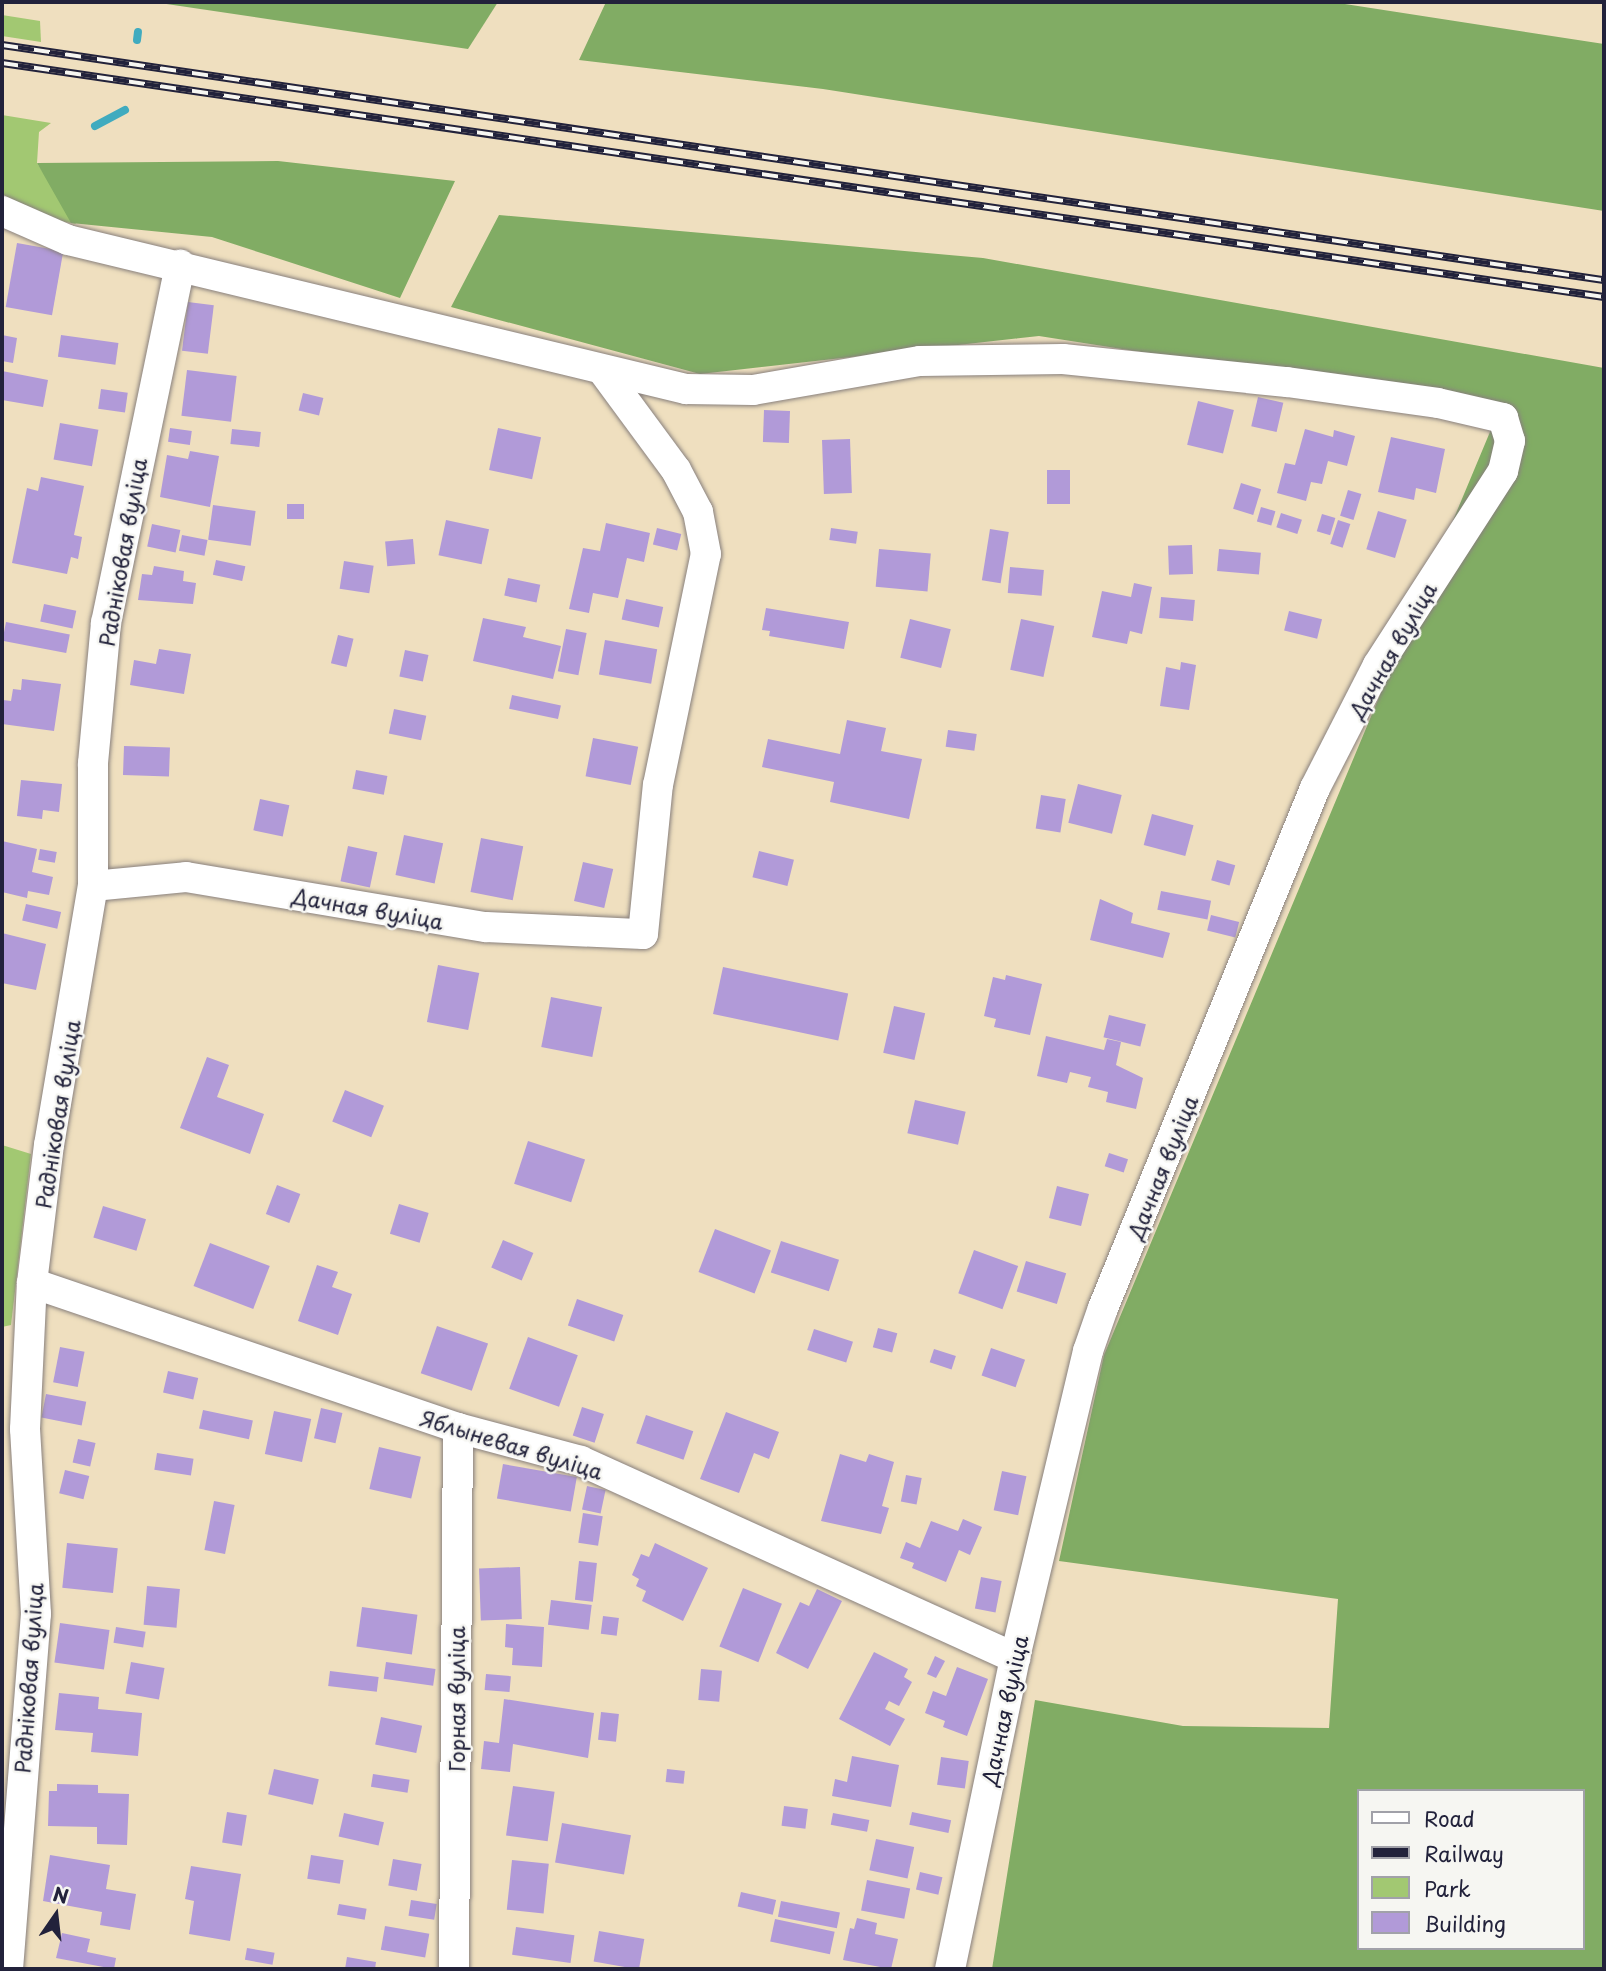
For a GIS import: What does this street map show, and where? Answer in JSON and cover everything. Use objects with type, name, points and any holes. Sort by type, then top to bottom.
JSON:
[{"type":"street","points":[[2,211],[68,240],[180,265],[603,370]]},
{"type":"street","name":"Радніковая вуліца","points":[[8,1969],[36,1614],[25,1429],[32,1283],[48,1145],[93,886],[93,763],[106,623],[180,265]]},
{"type":"street","name":"Дачная вуліца","points":[[603,370],[686,389],[724,392],[920,361],[1063,359],[1287,382],[1438,403],[1503,418],[1510,441],[1503,471],[1378,666],[1315,788],[1103,1308],[1088,1351],[1015,1658],[950,1969]]},
{"type":"street","name":"Дачная вуліца","points":[[93,886],[186,877],[486,927],[643,934],[658,785],[705,554],[698,512],[676,470],[603,370]]},
{"type":"street","name":"Яблыневая вуліца","points":[[32,1283],[458,1428],[581,1461],[1015,1658]]},
{"type":"street","name":"Горная вуліца","points":[[454,1969],[458,1428]]},
{"type":"green space","points":[[153,2],[498,2],[468,49]]},
{"type":"green space","points":[[606,2],[1332,2],[1604,44],[1604,211],[823,89],[579,60]]},
{"type":"green space","points":[[2,15],[40,21],[41,42],[2,36]]},
{"type":"green space","points":[[2,115],[51,123],[39,132],[37,163],[76,224],[40,217],[2,194]]},
{"type":"green space","points":[[278,161],[455,181],[400,298],[212,237],[71,223],[37,163]]},
{"type":"green space","points":[[499,215],[983,258],[1604,368],[1604,1969],[992,1969],[1035,1700],[1183,1726],[1329,1728],[1338,1599],[1059,1561],[1104,1355],[1500,408],[1039,336],[700,374],[451,307]]},
{"type":"green space","points":[[2,1145],[31,1154],[11,1325],[2,1327]]},
{"type":"building","points":[[17,243],[63,251],[52,315],[6,307]]},
{"type":"building","points":[[188,302],[214,305],[208,354],[182,351]]},
{"type":"building","points":[[2,335],[17,338],[13,363],[2,361]]},
{"type":"building","points":[[61,335],[118,343],[115,365],[58,357]]},
{"type":"building","points":[[187,370],[237,376],[231,422],[181,416]]},
{"type":"building","points":[[2,371],[48,380],[43,407],[2,400]]},
{"type":"building","points":[[101,389],[128,393],[125,413],[98,409]]},
{"type":"building","points":[[303,393],[323,398],[319,416],[299,410]]},
{"type":"building","points":[[1258,397],[1283,403],[1277,432],[1251,426]]},
{"type":"building","points":[[1198,401],[1234,410],[1223,454],[1187,445]]},
{"type":"building","points":[[764,410],[790,411],[789,443],[763,442]]},
{"type":"building","points":[[60,423],[98,430],[92,466],[54,459]]},
{"type":"building","points":[[170,428],[192,431],[190,445],[168,442]]},
{"type":"building","points":[[498,428],[541,437],[532,479],[489,470]]},
{"type":"building","points":[[232,429],[261,432],[259,447],[230,444]]},
{"type":"building","points":[[1305,429],[1333,437],[1334,430],[1355,436],[1347,466],[1328,461],[1322,484],[1311,482],[1306,501],[1277,493],[1285,463],[1295,465]]},
{"type":"building","points":[[1391,437],[1445,449],[1436,493],[1416,488],[1414,500],[1378,492]]},
{"type":"building","points":[[850,439],[852,493],[824,494],[822,440]]},
{"type":"building","points":[[190,451],[219,456],[210,507],[160,497],[167,455],[188,459]]},
{"type":"building","points":[[1047,470],[1070,470],[1070,504],[1047,504]]},
{"type":"building","points":[[41,477],[84,486],[74,535],[82,537],[78,559],[71,557],[67,574],[12,563],[27,488],[38,491]]},
{"type":"building","points":[[1241,483],[1261,489],[1253,515],[1233,509]]},
{"type":"building","points":[[1348,490],[1361,494],[1353,520],[1340,516]]},
{"type":"building","points":[[287,504],[304,504],[304,519],[287,519]]},
{"type":"building","points":[[213,505],[256,511],[251,546],[208,540]]},
{"type":"building","points":[[1261,507],[1275,511],[1271,526],[1257,521]]},
{"type":"building","points":[[1378,511],[1407,520],[1395,558],[1366,549]]},
{"type":"building","points":[[1281,513],[1302,520],[1297,534],[1276,527]]},
{"type":"building","points":[[1322,514],[1335,518],[1330,535],[1317,531]]},
{"type":"building","points":[[446,520],[489,529],[482,564],[439,555]]},
{"type":"building","points":[[1338,520],[1350,524],[1343,548],[1330,544]]},
{"type":"building","points":[[606,523],[650,533],[644,562],[627,558],[618,598],[593,593],[589,613],[569,609],[583,548],[600,551]]},
{"type":"building","points":[[152,524],[180,530],[176,553],[147,546]]},
{"type":"building","points":[[657,528],[681,534],[677,551],[653,544]]},
{"type":"building","points":[[831,528],[858,532],[856,544],[829,540]]},
{"type":"building","points":[[990,529],[1009,532],[1001,583],[982,580]]},
{"type":"building","points":[[182,535],[208,540],[204,556],[179,551]]},
{"type":"building","points":[[413,539],[415,564],[387,566],[385,541]]},
{"type":"building","points":[[1192,545],[1193,574],[1169,575],[1168,546]]},
{"type":"building","points":[[879,549],[931,554],[927,591],[876,587]]},
{"type":"building","points":[[1219,549],[1261,553],[1259,575],[1217,571]]},
{"type":"building","points":[[216,560],[245,566],[242,581],[213,575]]},
{"type":"building","points":[[344,561],[374,566],[369,593],[340,589]]},
{"type":"building","points":[[154,566],[184,571],[183,581],[196,583],[193,604],[138,600],[142,574],[152,575]]},
{"type":"building","points":[[1010,567],[1044,570],[1042,596],[1008,593]]},
{"type":"building","points":[[508,578],[540,585],[537,602],[504,596]]},
{"type":"building","points":[[1134,583],[1152,587],[1142,634],[1130,631],[1127,644],[1092,637],[1102,591],[1131,597]]},
{"type":"building","points":[[1161,597],[1195,600],[1193,621],[1159,618]]},
{"type":"building","points":[[626,599],[663,607],[659,627],[622,620]]},
{"type":"building","points":[[44,604],[76,611],[73,628],[40,622]]},
{"type":"building","points":[[766,608],[849,622],[844,649],[769,636],[770,631],[762,630]]},
{"type":"building","points":[[1289,611],[1322,619],[1317,639],[1284,630]]},
{"type":"building","points":[[483,618],[526,627],[523,637],[561,646],[553,679],[473,661]]},
{"type":"building","points":[[910,619],[951,629],[941,668],[900,658]]},
{"type":"building","points":[[1021,619],[1054,626],[1043,677],[1010,670]]},
{"type":"building","points":[[6,622],[70,634],[66,653],[2,641]]},
{"type":"building","points":[[566,629],[587,633],[578,675],[558,671]]},
{"type":"building","points":[[338,635],[354,639],[347,667],[331,663]]},
{"type":"building","points":[[605,640],[657,649],[651,684],[599,674]]},
{"type":"building","points":[[159,649],[191,654],[184,694],[130,685],[134,660],[156,664]]},
{"type":"building","points":[[405,650],[428,655],[423,681],[399,676]]},
{"type":"building","points":[[1181,662],[1196,665],[1189,710],[1160,706],[1166,667],[1180,670]]},
{"type":"building","points":[[22,679],[61,684],[54,731],[2,724],[3,700],[11,701],[13,689],[21,690]]},
{"type":"building","points":[[512,695],[561,705],[558,719],[509,709]]},
{"type":"building","points":[[394,709],[426,716],[421,740],[389,733]]},
{"type":"building","points":[[847,720],[886,728],[881,751],[922,759],[909,819],[830,802],[834,782],[762,767],[768,739],[840,754]]},
{"type":"building","points":[[948,730],[977,734],[974,751],[946,747]]},
{"type":"building","points":[[593,738],[638,747],[631,785],[586,776]]},
{"type":"building","points":[[124,746],[170,748],[169,777],[123,775]]},
{"type":"building","points":[[356,770],[387,776],[384,795],[352,789]]},
{"type":"building","points":[[21,780],[62,784],[59,812],[43,810],[42,819],[17,816]]},
{"type":"building","points":[[1078,784],[1122,795],[1112,834],[1068,823]]},
{"type":"building","points":[[1041,795],[1066,799],[1060,832],[1036,829]]},
{"type":"building","points":[[260,799],[289,805],[283,837],[253,830]]},
{"type":"building","points":[[1152,814],[1194,825],[1185,856],[1144,845]]},
{"type":"building","points":[[404,835],[443,843],[435,883],[395,875]]},
{"type":"building","points":[[481,838],[523,846],[513,900],[471,892]]},
{"type":"building","points":[[2,841],[37,849],[32,872],[53,877],[49,895],[28,891],[27,898],[2,892]]},
{"type":"building","points":[[348,846],[377,852],[370,887],[341,881]]},
{"type":"building","points":[[40,849],[57,852],[55,863],[38,860]]},
{"type":"building","points":[[759,851],[794,860],[787,886],[752,877]]},
{"type":"building","points":[[1217,860],[1235,865],[1229,885],[1211,880]]},
{"type":"building","points":[[583,862],[613,869],[604,908],[574,901]]},
{"type":"building","points":[[1161,891],[1211,901],[1207,919],[1157,910]]},
{"type":"building","points":[[1100,899],[1133,913],[1131,923],[1170,933],[1163,958],[1090,940]]},
{"type":"building","points":[[26,904],[61,912],[57,929],[22,921]]},
{"type":"building","points":[[1211,915],[1239,922],[1235,938],[1207,931]]},
{"type":"building","points":[[2,933],[46,944],[36,990],[2,983]]},
{"type":"building","points":[[438,965],[479,973],[468,1030],[427,1022]]},
{"type":"building","points":[[723,967],[848,994],[838,1041],[713,1014]]},
{"type":"building","points":[[1006,975],[1042,984],[1030,1035],[994,1027],[996,1019],[984,1016],[993,977],[1005,980]]},
{"type":"building","points":[[551,997],[602,1007],[592,1057],[541,1047]]},
{"type":"building","points":[[894,1006],[925,1013],[914,1060],[883,1053]]},
{"type":"building","points":[[1109,1015],[1146,1024],[1140,1047],[1103,1037]]},
{"type":"building","points":[[1046,1036],[1104,1050],[1107,1039],[1121,1042],[1116,1065],[1143,1078],[1136,1109],[1106,1102],[1108,1092],[1088,1087],[1091,1077],[1070,1072],[1067,1083],[1037,1076]]},
{"type":"building","points":[[207,1057],[229,1065],[217,1097],[264,1114],[250,1154],[180,1128]]},
{"type":"building","points":[[345,1090],[384,1106],[371,1137],[332,1122]]},
{"type":"building","points":[[915,1100],[966,1112],[958,1145],[907,1133]]},
{"type":"building","points":[[528,1141],[585,1160],[571,1202],[514,1184]]},
{"type":"building","points":[[1109,1153],[1128,1159],[1124,1172],[1105,1166]]},
{"type":"building","points":[[277,1185],[300,1194],[289,1223],[266,1214]]},
{"type":"building","points":[[1057,1186],[1089,1194],[1081,1226],[1049,1218]]},
{"type":"building","points":[[399,1204],[429,1213],[420,1243],[390,1234]]},
{"type":"building","points":[[103,1206],[146,1219],[136,1251],[93,1238]]},
{"type":"building","points":[[715,1229],[771,1251],[755,1293],[699,1272]]},
{"type":"building","points":[[503,1240],[533,1253],[522,1281],[491,1268]]},
{"type":"building","points":[[781,1241],[839,1260],[829,1291],[771,1272]]},
{"type":"building","points":[[210,1243],[270,1266],[253,1309],[194,1286]]},
{"type":"building","points":[[974,1250],[1018,1266],[1002,1309],[958,1293]]},
{"type":"building","points":[[1026,1261],[1066,1273],[1057,1304],[1017,1292]]},
{"type":"building","points":[[317,1265],[338,1272],[332,1287],[352,1294],[338,1335],[298,1321]]},
{"type":"building","points":[[577,1299],[623,1315],[614,1341],[568,1325]]},
{"type":"building","points":[[437,1326],[488,1344],[472,1391],[421,1373]]},
{"type":"building","points":[[878,1328],[897,1333],[892,1352],[873,1347]]},
{"type":"building","points":[[814,1329],[853,1342],[846,1363],[807,1350]]},
{"type":"building","points":[[528,1337],[578,1355],[559,1407],[509,1389]]},
{"type":"building","points":[[60,1347],[85,1352],[78,1387],[53,1382]]},
{"type":"building","points":[[991,1348],[1025,1360],[1016,1387],[982,1375]]},
{"type":"building","points":[[934,1349],[956,1356],[952,1369],[930,1362]]},
{"type":"building","points":[[168,1371],[198,1378],[193,1399],[163,1392]]},
{"type":"building","points":[[46,1394],[86,1402],[82,1425],[41,1418]]},
{"type":"building","points":[[582,1407],[604,1414],[595,1443],[573,1436]]},
{"type":"building","points":[[321,1408],[342,1413],[335,1443],[314,1438]]},
{"type":"building","points":[[203,1410],[253,1421],[249,1439],[199,1429]]},
{"type":"building","points":[[274,1411],[311,1419],[302,1462],[265,1454]]},
{"type":"building","points":[[726,1412],[779,1432],[769,1459],[754,1453],[739,1493],[700,1479]]},
{"type":"building","points":[[646,1415],[693,1431],[684,1460],[636,1443]]},
{"type":"building","points":[[78,1439],[96,1443],[90,1466],[73,1462]]},
{"type":"building","points":[[379,1447],[421,1457],[411,1499],[369,1489]]},
{"type":"building","points":[[157,1453],[194,1459],[191,1476],[154,1470]]},
{"type":"building","points":[[840,1454],[866,1462],[869,1454],[894,1462],[882,1506],[889,1508],[881,1534],[821,1521]]},
{"type":"building","points":[[503,1464],[577,1477],[571,1511],[497,1498]]},
{"type":"building","points":[[65,1470],[89,1476],[83,1499],[59,1493]]},
{"type":"building","points":[[1002,1471],[1026,1476],[1018,1515],[994,1510]]},
{"type":"building","points":[[906,1475],[922,1478],[917,1505],[901,1502]]},
{"type":"building","points":[[587,1486],[606,1490],[601,1513],[582,1509]]},
{"type":"building","points":[[214,1501],[235,1505],[225,1554],[204,1550]]},
{"type":"building","points":[[583,1513],[603,1516],[598,1546],[578,1543]]},
{"type":"building","points":[[963,1519],[982,1527],[970,1555],[959,1550],[946,1582],[912,1568],[914,1563],[900,1558],[906,1542],[920,1548],[931,1521],[958,1531]]},
{"type":"building","points":[[67,1543],[118,1548],[113,1593],[62,1588]]},
{"type":"building","points":[[655,1543],[708,1568],[683,1621],[642,1601],[646,1591],[636,1586],[639,1579],[632,1575],[641,1554],[649,1557]]},
{"type":"building","points":[[579,1561],[597,1563],[593,1602],[575,1600]]},
{"type":"building","points":[[520,1567],[522,1619],[481,1620],[479,1568]]},
{"type":"building","points":[[981,1577],[1002,1581],[996,1612],[975,1608]]},
{"type":"building","points":[[147,1586],[180,1589],[176,1628],[144,1625]]},
{"type":"building","points":[[743,1588],[782,1604],[758,1662],[719,1646]]},
{"type":"building","points":[[817,1589],[842,1601],[808,1669],[776,1653],[800,1602],[809,1606]]},
{"type":"building","points":[[551,1600],[592,1605],[589,1630],[548,1625]]},
{"type":"building","points":[[362,1607],[417,1615],[412,1654],[356,1647]]},
{"type":"building","points":[[603,1616],[619,1618],[617,1636],[601,1634]]},
{"type":"building","points":[[60,1623],[110,1630],[104,1670],[54,1663]]},
{"type":"building","points":[[506,1624],[544,1627],[542,1667],[512,1665],[513,1648],[505,1647]]},
{"type":"building","points":[[116,1627],[146,1632],[143,1647],[113,1643]]},
{"type":"building","points":[[874,1652],[908,1669],[904,1677],[912,1682],[899,1706],[889,1701],[885,1709],[905,1719],[890,1746],[839,1719]]},
{"type":"building","points":[[935,1656],[945,1661],[936,1678],[927,1674]]},
{"type":"building","points":[[131,1662],[164,1668],[159,1699],[125,1694]]},
{"type":"building","points":[[386,1662],[436,1669],[433,1686],[384,1679]]},
{"type":"building","points":[[957,1667],[988,1679],[967,1736],[943,1727],[945,1721],[925,1713],[933,1691],[946,1696]]},
{"type":"building","points":[[701,1669],[722,1671],[719,1702],[698,1700]]},
{"type":"building","points":[[330,1671],[379,1677],[377,1692],[328,1686]]},
{"type":"building","points":[[486,1674],[511,1676],[510,1692],[485,1690]]},
{"type":"building","points":[[59,1693],[99,1697],[98,1709],[142,1713],[138,1756],[91,1752],[93,1733],[55,1730]]},
{"type":"building","points":[[504,1699],[594,1713],[588,1758],[513,1744],[510,1772],[481,1769],[484,1741],[499,1743]]},
{"type":"building","points":[[601,1712],[619,1714],[616,1742],[598,1740]]},
{"type":"building","points":[[381,1717],[422,1726],[416,1753],[375,1744]]},
{"type":"building","points":[[852,1756],[899,1765],[891,1807],[832,1796],[835,1779],[847,1782]]},
{"type":"building","points":[[941,1757],[969,1761],[965,1789],[937,1785]]},
{"type":"building","points":[[274,1769],[319,1779],[313,1805],[268,1794]]},
{"type":"building","points":[[667,1769],[685,1771],[684,1784],[666,1782]]},
{"type":"building","points":[[373,1774],[410,1780],[408,1793],[371,1787]]},
{"type":"building","points":[[57,1784],[98,1785],[98,1793],[129,1794],[127,1845],[97,1844],[97,1827],[48,1826],[49,1791],[57,1791]]},
{"type":"building","points":[[513,1786],[555,1792],[548,1841],[506,1836]]},
{"type":"building","points":[[784,1806],[808,1809],[805,1829],[782,1826]]},
{"type":"building","points":[[227,1812],[247,1815],[242,1846],[222,1843]]},
{"type":"building","points":[[912,1812],[951,1820],[948,1833],[909,1825]]},
{"type":"building","points":[[344,1813],[384,1822],[379,1846],[339,1836]]},
{"type":"building","points":[[833,1813],[869,1820],[867,1832],[831,1825]]},
{"type":"building","points":[[562,1823],[631,1835],[624,1875],[555,1862]]},
{"type":"building","points":[[876,1839],[914,1847],[907,1878],[869,1870]]},
{"type":"building","points":[[50,1855],[110,1865],[106,1889],[136,1894],[130,1930],[100,1925],[102,1912],[43,1901]]},
{"type":"building","points":[[311,1855],[344,1860],[340,1884],[307,1879]]},
{"type":"building","points":[[393,1859],[422,1864],[417,1891],[388,1886]]},
{"type":"building","points":[[512,1860],[549,1864],[544,1914],[507,1910]]},
{"type":"building","points":[[191,1866],[241,1874],[230,1941],[189,1934],[194,1901],[185,1899]]},
{"type":"building","points":[[920,1872],[942,1877],[938,1895],[916,1890]]},
{"type":"building","points":[[867,1880],[910,1888],[904,1919],[861,1910]]},
{"type":"building","points":[[741,1892],[776,1900],[773,1915],[738,1907]]},
{"type":"building","points":[[411,1900],[437,1904],[434,1920],[408,1916]]},
{"type":"building","points":[[781,1901],[840,1912],[837,1928],[778,1917]]},
{"type":"building","points":[[339,1904],[367,1909],[365,1920],[337,1915]]},
{"type":"building","points":[[857,1918],[877,1923],[875,1934],[898,1939],[891,1969],[843,1960],[850,1928],[854,1929]]},
{"type":"building","points":[[775,1919],[835,1932],[830,1954],[770,1941]]},
{"type":"building","points":[[385,1926],[429,1934],[425,1957],[381,1950]]},
{"type":"building","points":[[516,1927],[574,1935],[571,1963],[512,1955]]},
{"type":"building","points":[[599,1931],[644,1939],[639,1969],[594,1962]]},
{"type":"building","points":[[62,1933],[90,1939],[87,1952],[116,1958],[114,1969],[56,1958]]},
{"type":"building","points":[[247,1948],[275,1953],[272,1965],[245,1960]]},
{"type":"building","points":[[347,1957],[376,1962],[375,1969],[345,1969]]},
{"type":"waterway","points":[[137,40],[138,32]]},
{"type":"waterway","points":[[95,126],[125,110]]},
{"type":"railway","points":[[2,45],[1604,280]]},
{"type":"railway","points":[[2,63],[1604,297]]}]
